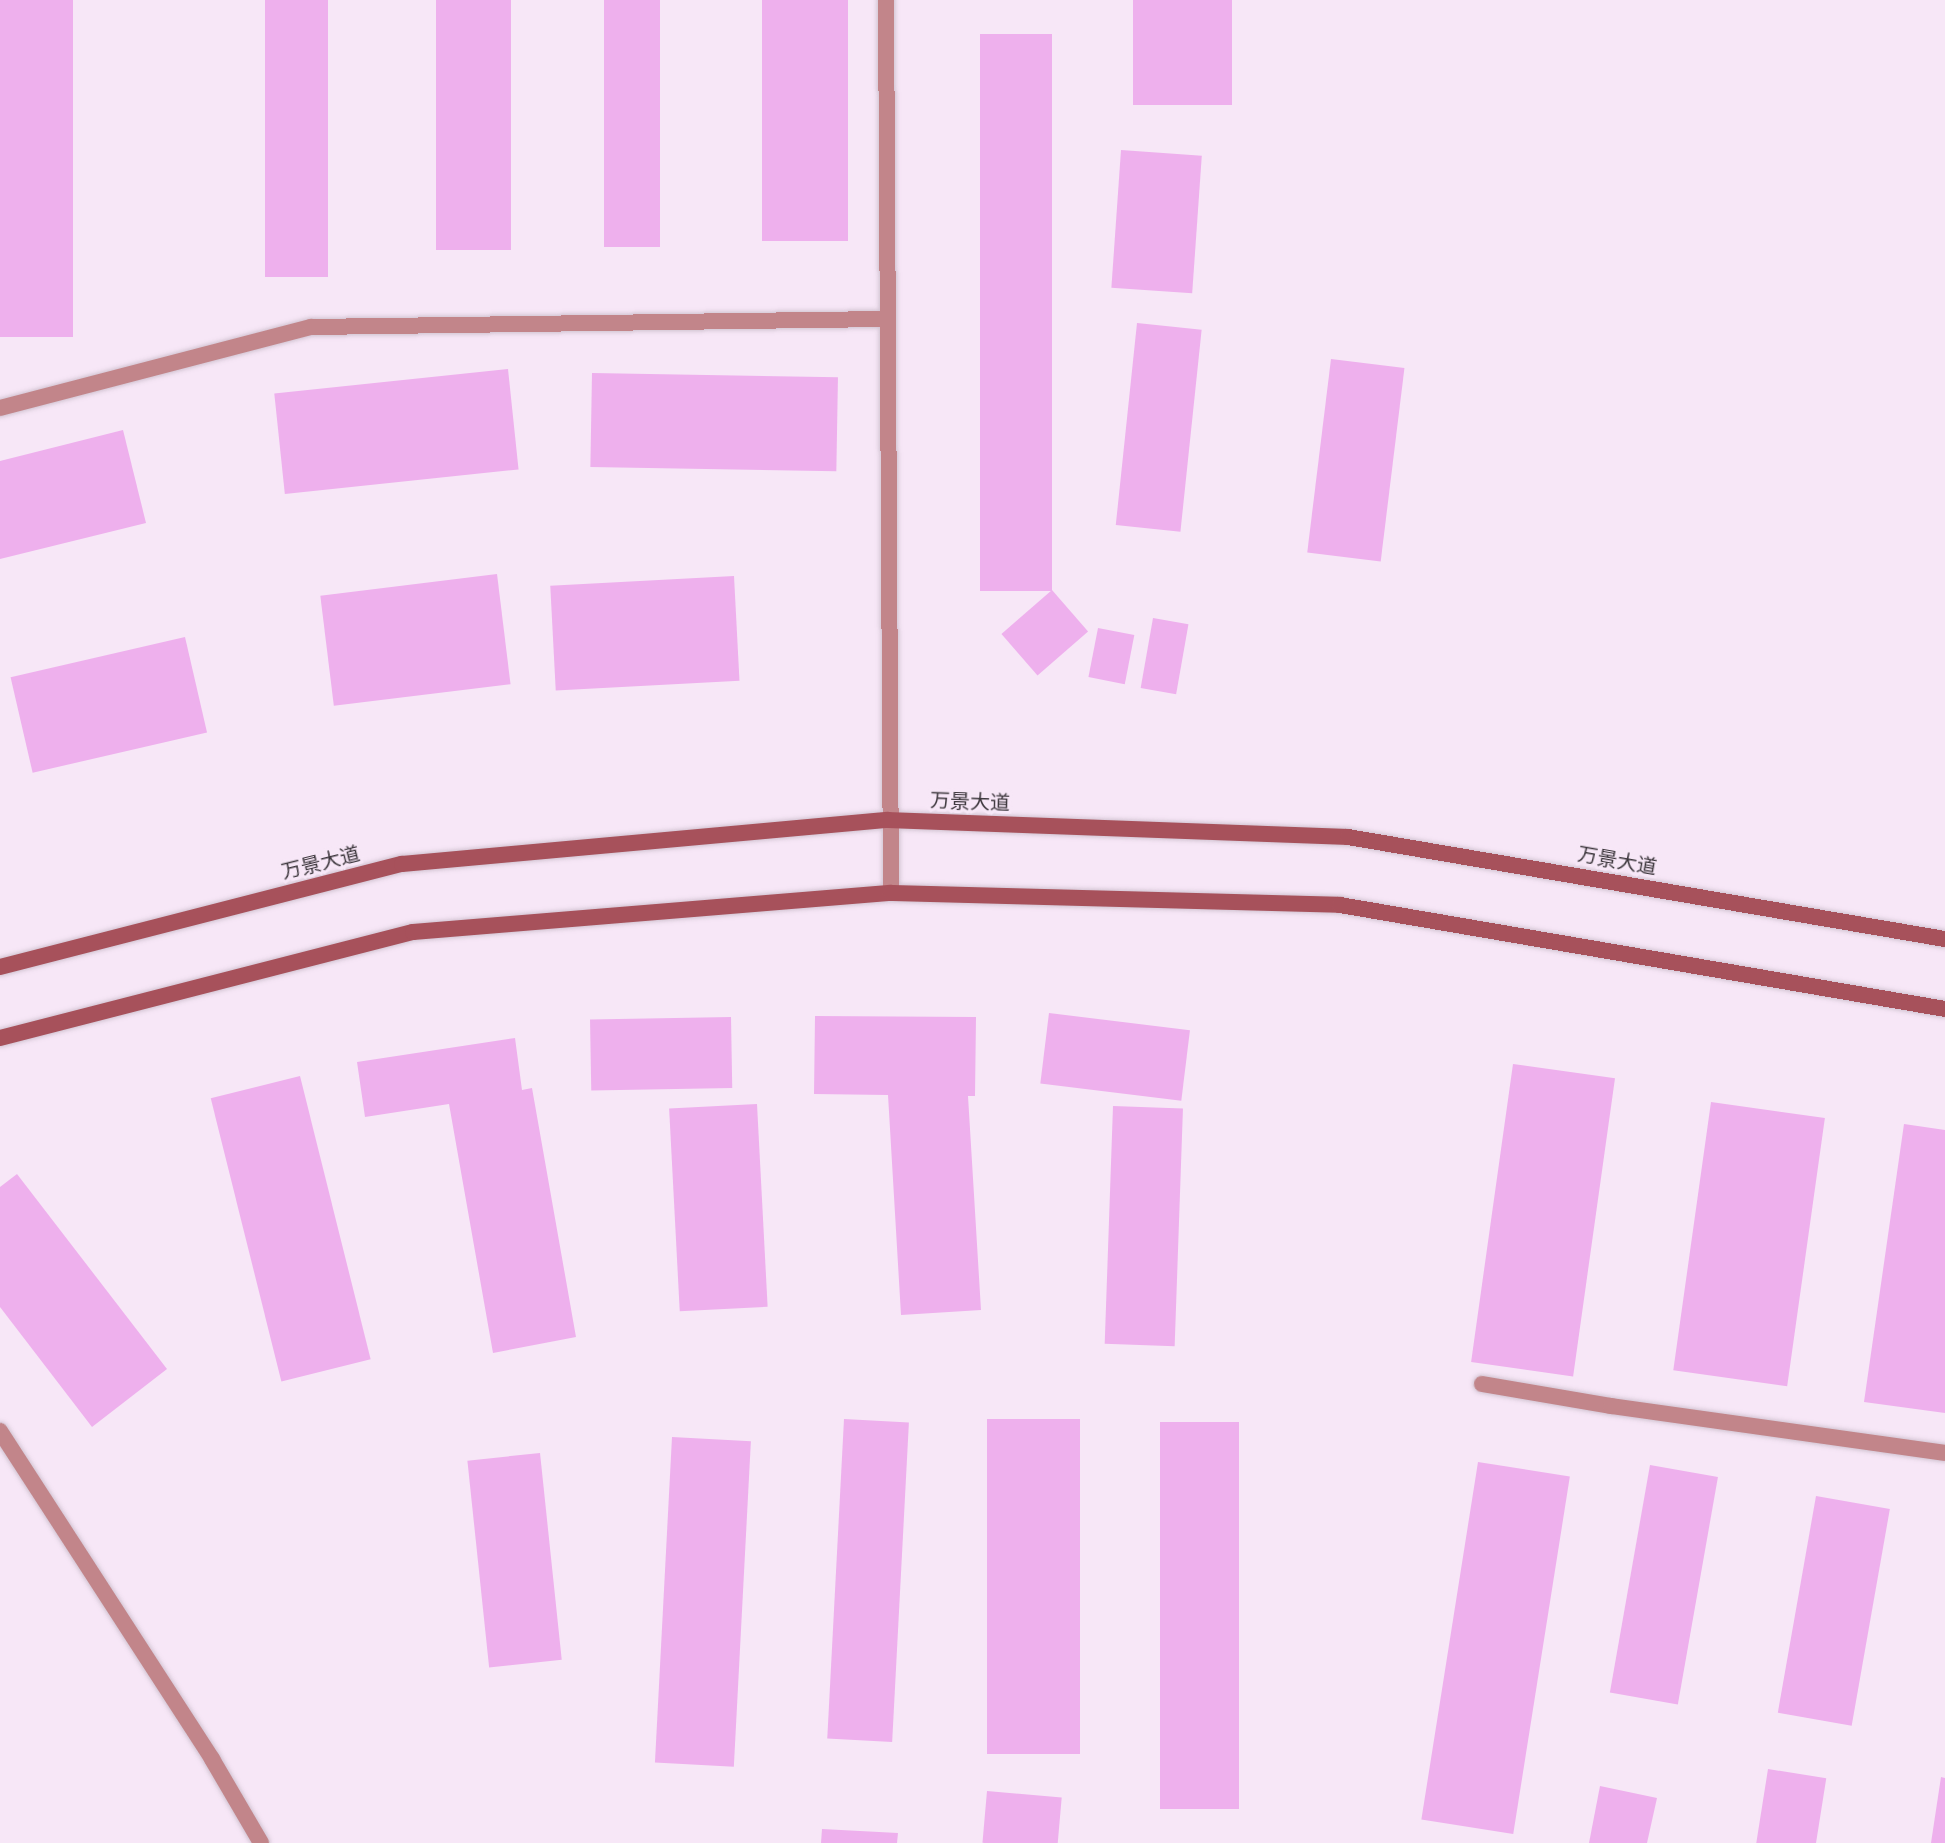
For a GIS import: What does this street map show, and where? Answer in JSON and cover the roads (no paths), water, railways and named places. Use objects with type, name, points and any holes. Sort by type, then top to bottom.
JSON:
[{"type":"main road","name":"万景大道","points":[[0,967],[402,864],[888,820],[1348,837],[1945,939]]},
{"type":"main road","points":[[0,1038],[413,932],[891,893],[1340,905],[1945,1009]]},
{"type":"street","points":[[886,0],[888,820],[891,893]]},
{"type":"street","points":[[0,408],[311,327],[887,319]]},
{"type":"street","points":[[1482,1384],[1611,1406],[1945,1453]]},
{"type":"street","points":[[0,1431],[204,1746],[261,1843]]}]
